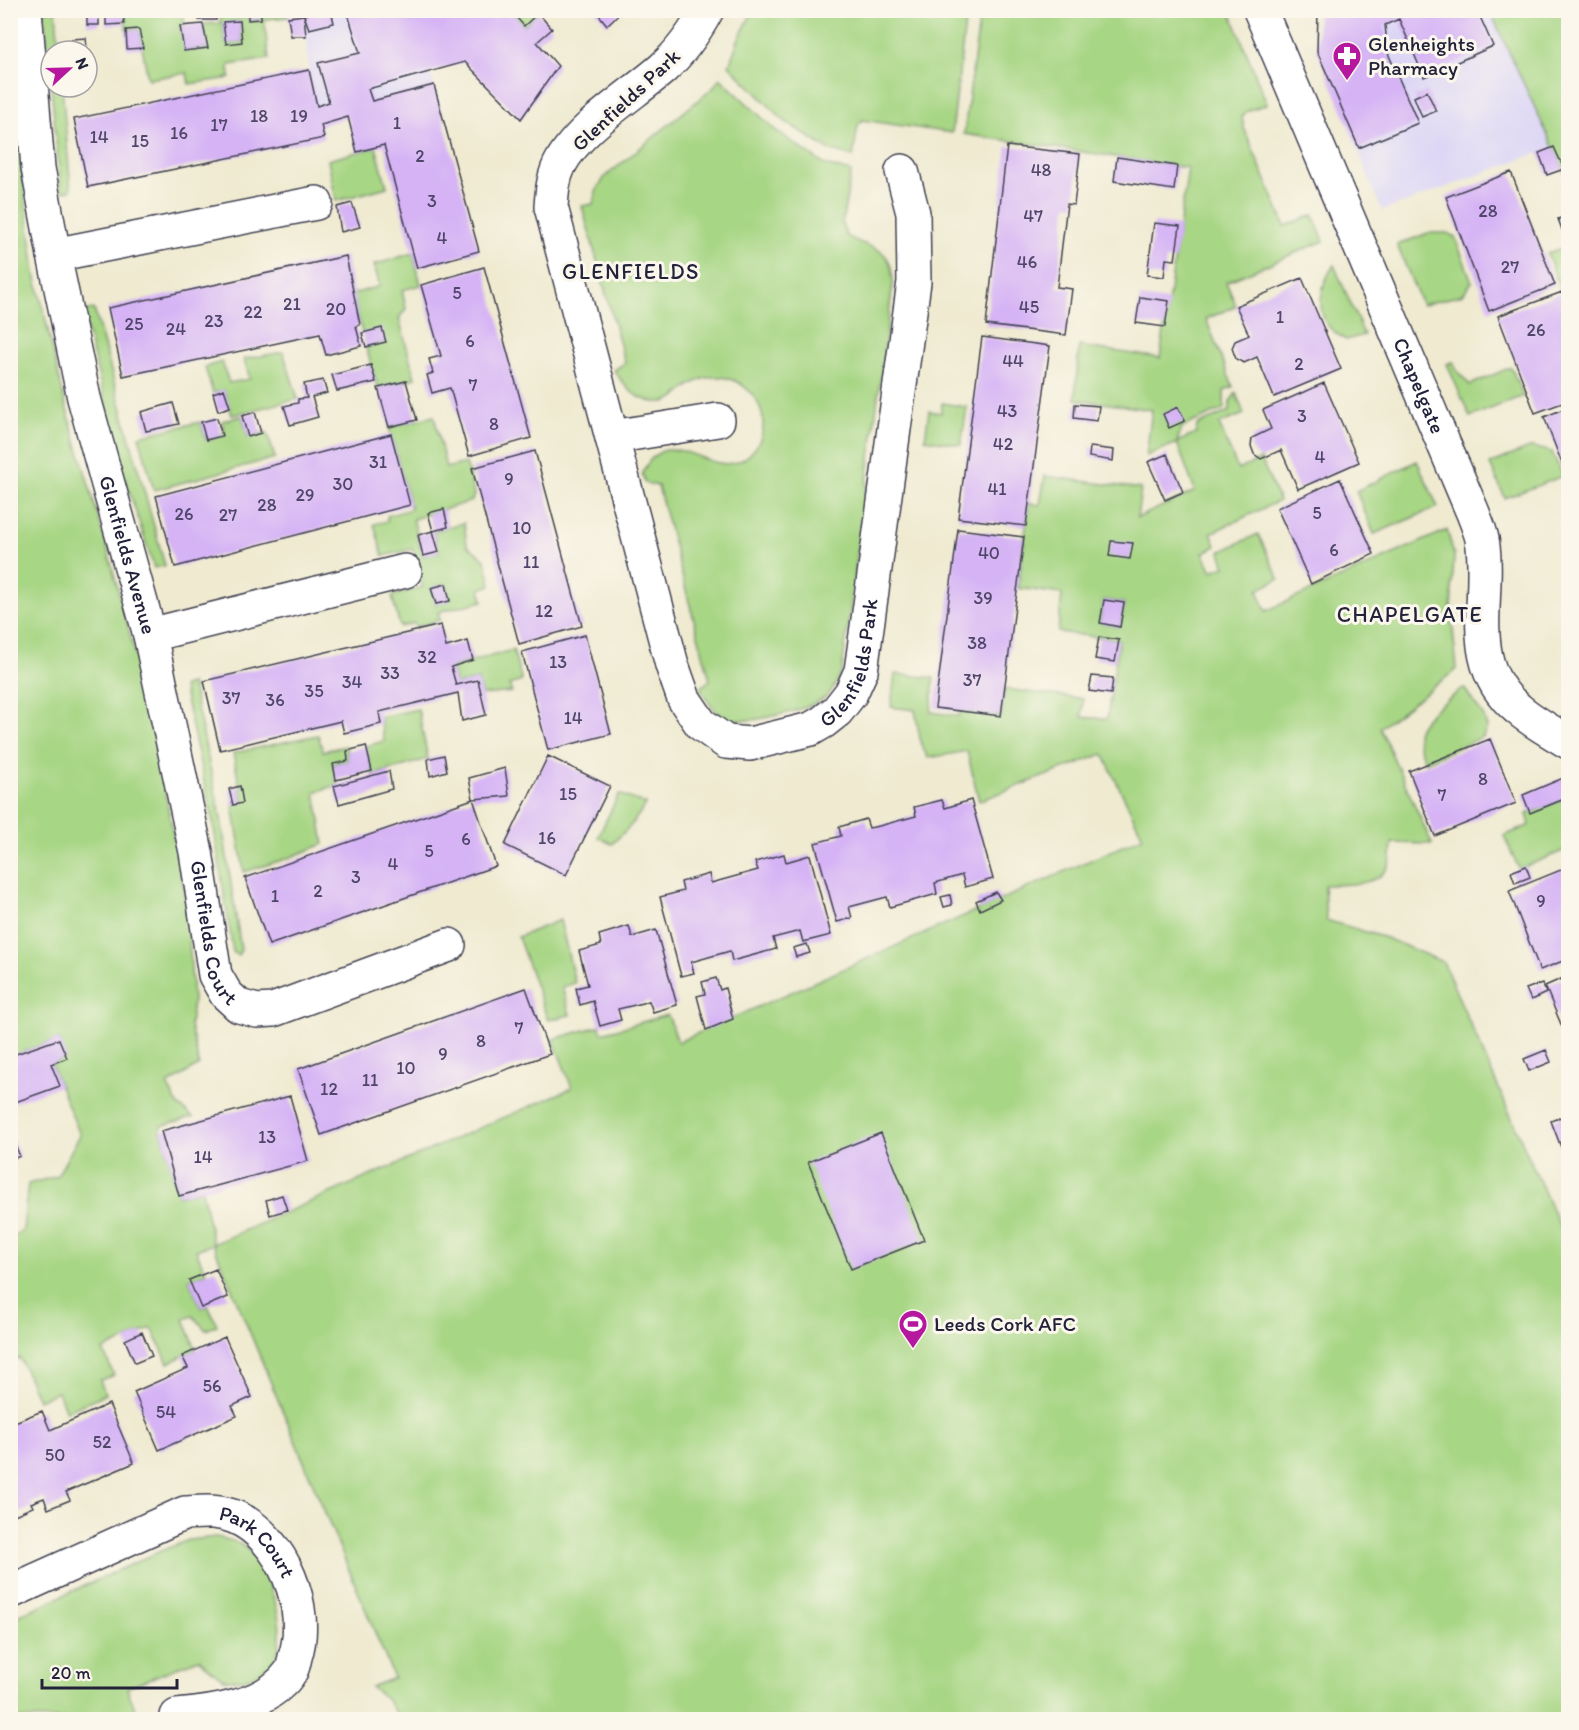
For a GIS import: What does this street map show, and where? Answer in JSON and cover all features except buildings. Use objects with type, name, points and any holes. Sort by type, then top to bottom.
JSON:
[{"type":"street","name":"Glenfields Avenue","points":[[25,10],[38,168],[54,255],[84,398],[150,634],[405,571]]},
{"type":"street","name":"Glenfields Park","points":[[706,10],[686,43],[664,68],[598,121],[577,142],[559,165],[552,186],[551,207],[672,665],[684,699],[701,724],[726,742],[750,744],[811,729],[837,711],[850,693],[861,671],[915,282],[913,213],[902,171]]},
{"type":"street","name":"Chapelgate","points":[[1260,10],[1482,538],[1484,568],[1481,616],[1485,653],[1497,684],[1517,708],[1569,742]]},
{"type":"street","points":[[54,255],[316,203]]},
{"type":"street","points":[[612,437],[718,420]]},
{"type":"street","name":"Glenfields Court","points":[[150,634],[196,852],[215,975],[226,994],[239,1006],[256,1011],[273,1010],[449,945]]},
{"type":"street","name":"Park Court","points":[[10,1592],[185,1513],[212,1511],[235,1517],[262,1535],[284,1566],[299,1605],[300,1644],[290,1674],[267,1695],[215,1713],[177,1716]]},
{"type":"shaded area","points":[[320,10],[510,11],[558,66],[521,119],[465,62],[430,72],[434,85],[372,101],[374,110],[321,125],[309,70],[304,15]]},
{"type":"shaded area","points":[[1318,11],[1490,11],[1554,147],[1382,211],[1340,105]]},
{"type":"green space","points":[[929,10],[966,14],[952,133],[862,120],[858,125],[853,157],[829,150],[783,120],[729,65],[739,38],[753,11]]},
{"type":"green space","name":"Leeds Cork AFC","points":[[1047,10],[1230,11],[1267,104],[1247,111],[1242,117],[1244,128],[1285,226],[1313,215],[1324,241],[1226,282],[1236,306],[1206,319],[1233,387],[1224,391],[1224,409],[1182,427],[1177,442],[1196,434],[1197,425],[1230,411],[1230,402],[1236,393],[1244,414],[1219,424],[1238,470],[1261,459],[1279,501],[1211,533],[1216,546],[1203,553],[1212,571],[1225,566],[1220,552],[1258,534],[1279,579],[1258,590],[1266,611],[1447,530],[1454,555],[1451,611],[1457,669],[1380,728],[1432,844],[1392,843],[1390,862],[1379,876],[1362,883],[1324,885],[1326,920],[1386,938],[1443,962],[1568,1246],[1568,1719],[399,1719],[388,1701],[371,1687],[394,1678],[213,1244],[572,1088],[553,1039],[600,1026],[602,1033],[668,1015],[678,1042],[1143,837],[1103,754],[979,801],[967,751],[928,758],[921,744],[915,710],[891,707],[895,674],[934,678],[931,712],[959,716],[961,711],[1001,716],[1005,689],[1083,699],[1082,717],[1107,719],[1119,640],[1058,632],[1062,594],[1018,588],[1029,503],[1040,505],[1045,476],[1141,489],[1137,518],[1195,491],[1177,443],[1146,456],[1152,410],[1075,399],[1079,346],[1160,358],[1188,168],[964,134],[980,14]],"holes":[[[1104,600],[1124,603],[1120,627],[1100,623]]]},
{"type":"green space","points":[[44,11],[56,11],[58,39],[47,39]]},
{"type":"green space","points":[[125,11],[184,11],[184,26],[180,27],[185,51],[207,48],[203,24],[220,23],[221,11],[248,11],[248,20],[261,19],[261,11],[289,11],[288,17],[264,19],[269,59],[229,65],[230,78],[189,84],[187,73],[148,79],[139,30],[126,30]],"holes":[[[240,21],[242,42],[226,44],[223,23]]]},
{"type":"green space","points":[[510,11],[541,11],[524,26]]},
{"type":"green space","points":[[1490,11],[1568,11],[1568,179]]},
{"type":"green space","points":[[10,76],[35,274],[65,403],[148,702],[187,906],[193,1001],[190,1025],[199,1065],[167,1085],[178,1105],[193,1117],[161,1126],[161,1131],[179,1196],[202,1190],[213,1244],[196,1250],[206,1273],[189,1280],[201,1308],[208,1306],[217,1325],[206,1330],[193,1316],[184,1319],[196,1350],[168,1363],[152,1328],[103,1350],[114,1375],[100,1380],[105,1394],[66,1412],[58,1392],[38,1400],[20,1358],[11,1361],[11,1238],[23,1230],[28,1184],[57,1176],[80,1135],[51,1064],[66,1058],[59,1039],[11,1056]]},
{"type":"green space","points":[[720,78],[774,129],[825,165],[851,172],[842,223],[846,235],[884,254],[892,270],[893,283],[842,670],[831,691],[821,700],[789,712],[747,720],[722,716],[711,706],[700,688],[710,680],[658,486],[645,483],[642,473],[653,457],[666,450],[679,450],[722,463],[736,462],[750,454],[760,439],[763,424],[760,408],[741,384],[726,378],[710,377],[692,384],[673,398],[663,402],[642,399],[627,387],[614,370],[625,363],[582,206],[593,204],[597,189],[605,177],[713,88]]},
{"type":"green space","points":[[52,99],[63,99],[71,190],[61,192]]},
{"type":"green space","points":[[376,147],[387,187],[336,201],[328,160]]},
{"type":"green space","points":[[1428,233],[1448,233],[1455,237],[1472,282],[1461,295],[1422,305],[1397,245]]},
{"type":"green space","points":[[1568,246],[1568,286],[1560,289],[1547,253]]},
{"type":"green space","points":[[413,253],[421,285],[402,290],[406,309],[399,318],[415,378],[378,388],[366,347],[385,342],[362,333],[353,294],[380,286],[374,265]]},
{"type":"green space","points":[[1334,265],[1364,335],[1346,340],[1332,330],[1325,321],[1321,296]]},
{"type":"green space","points":[[94,309],[165,566],[154,568],[123,472],[82,311]]},
{"type":"green space","points":[[283,352],[298,399],[232,415],[224,390],[213,393],[205,367],[222,362],[229,383],[250,379],[244,359]]},
{"type":"green space","points":[[1453,362],[1457,371],[1470,385],[1511,367],[1523,396],[1470,417],[1447,364]]},
{"type":"green space","points":[[942,403],[967,407],[961,445],[925,439],[929,411],[941,413]]},
{"type":"green space","points":[[242,416],[248,437],[267,432],[275,458],[154,490],[139,436],[201,422],[206,440],[225,435],[222,421]]},
{"type":"green space","points":[[434,416],[446,468],[466,463],[474,494],[472,501],[413,519],[423,556],[439,552],[433,531],[464,523],[467,545],[485,559],[491,585],[480,589],[483,601],[438,612],[440,620],[416,627],[415,623],[400,627],[392,596],[423,587],[413,549],[383,556],[374,524],[388,521],[387,516],[411,509],[389,427]],"holes":[[[446,584],[450,600],[436,604],[431,588]]]},
{"type":"green space","points":[[1532,447],[1552,452],[1563,476],[1505,498],[1490,464]]},
{"type":"green space","points":[[1417,461],[1438,507],[1374,534],[1356,491]]},
{"type":"green space","points":[[513,650],[522,681],[509,685],[512,692],[482,695],[478,680],[456,685],[451,667]]},
{"type":"green space","points":[[192,684],[221,818],[241,950],[238,955],[233,952],[213,822],[183,686]]},
{"type":"green space","points":[[1464,688],[1484,717],[1487,727],[1483,737],[1425,762],[1418,741],[1419,728],[1429,715]]},
{"type":"green space","points":[[418,709],[428,759],[373,775],[366,746],[384,741],[380,717]]},
{"type":"green space","points":[[318,735],[323,751],[346,746],[348,761],[333,764],[338,785],[315,792],[324,844],[244,872],[233,805],[243,802],[233,753]]},
{"type":"green space","points":[[619,794],[646,804],[632,824],[612,844],[598,837]]},
{"type":"green space","points":[[1562,800],[1568,806],[1568,849],[1519,869],[1504,836],[1530,825],[1527,814]]},
{"type":"green space","points":[[560,920],[575,983],[562,987],[570,1015],[548,1020],[518,937]]},
{"type":"green space","points":[[216,1537],[239,1543],[249,1551],[267,1579],[278,1615],[280,1632],[279,1648],[274,1660],[267,1668],[252,1677],[227,1680],[217,1675],[198,1659],[127,1688],[139,1719],[11,1719],[11,1619],[163,1550],[189,1540]]},
{"type":"place","name":"Glenheights Pharmacy","points":[[1347,82]]},
{"type":"place","name":"Leeds Cork AFC","points":[[913,1350]]},
{"type":"district","name":"GLENFIELDS","points":[[631,271]]},
{"type":"district","name":"CHAPELGATE","points":[[1410,614]]}]
